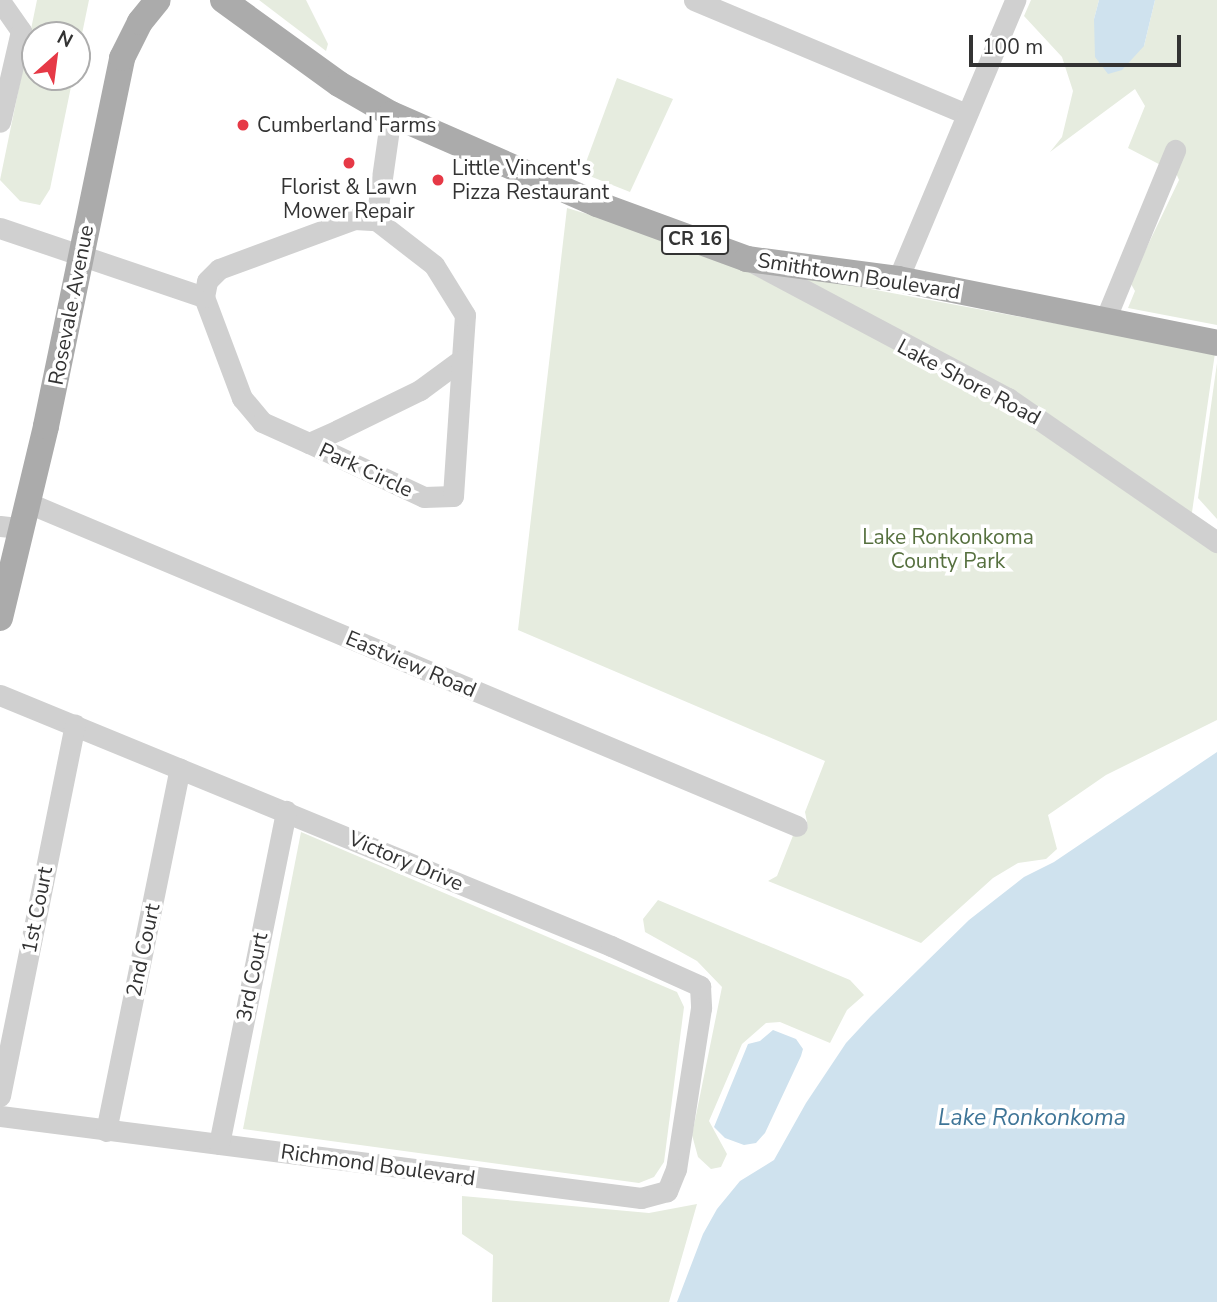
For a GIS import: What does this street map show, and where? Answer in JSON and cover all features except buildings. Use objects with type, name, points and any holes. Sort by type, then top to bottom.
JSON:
[{"type":"main road","name":"Rosevale Avenue","points":[[0,618],[10,527],[26,502],[46,426],[122,58],[140,22],[158,0]]},
{"type":"main road","name":"Smithtown Boulevard","points":[[223,0],[339,84],[391,114],[597,204],[747,259],[898,279],[1217,343]]},
{"type":"street","points":[[694,0],[966,114]]},
{"type":"street","points":[[898,279],[1015,0]]},
{"type":"street","points":[[0,1],[21,31],[0,122]]},
{"type":"street","points":[[0,228],[204,297],[207,281],[219,269],[354,219],[376,220],[391,114]]},
{"type":"street","points":[[1105,320],[1174,150]]},
{"type":"street","name":"Park Circle","points":[[204,297],[242,398],[262,422],[425,498],[453,496],[465,315],[434,265],[376,220]]},
{"type":"street","name":"Lake Shore Road","points":[[747,259],[1008,398],[1217,542]]},
{"type":"street","name":"Park Circle","points":[[309,443],[420,390],[463,359]]},
{"type":"street","name":"Eastview Road","points":[[26,502],[797,826]]},
{"type":"street","name":"Victory Drive","points":[[0,695],[286,811],[700,986],[701,1008],[684,1103]]},
{"type":"street","name":"1st Court","points":[[0,1096],[75,724]]},
{"type":"street","name":"2nd Court","points":[[106,1131],[180,768]]},
{"type":"street","name":"3rd Court","points":[[219,1143],[286,811]]},
{"type":"street","name":"Richmond Boulevard","points":[[0,1116],[640,1198],[667,1191],[677,1169],[684,1103]]},
{"type":"green space","points":[[37,0],[89,0],[85,21],[33,21]]},
{"type":"green space","points":[[259,0],[306,0],[328,44],[326,51]]},
{"type":"green space","points":[[1031,0],[1099,0],[1094,19],[1144,46],[1155,0],[1217,0],[1217,325],[1128,308],[1135,291],[1131,284],[1134,274],[1179,180],[1176,173],[1128,148],[1145,106],[1135,89],[1050,152],[1062,137],[1073,91],[1062,57],[1024,16]]},
{"type":"green space","points":[[21,78],[21,91],[70,91],[50,189],[40,205],[20,201],[0,180]]},
{"type":"green space","points":[[617,78],[673,99],[630,192],[582,173]]},
{"type":"green space","name":"Lake Ronkonkoma County Park","points":[[567,208],[790,274],[1215,353],[1189,533],[1217,552],[1217,720],[1106,775],[1048,815],[1057,849],[1046,859],[1018,863],[993,878],[921,943],[768,881],[777,876],[794,833],[808,827],[805,812],[825,761],[518,630]]},
{"type":"green space","points":[[1217,363],[1217,519],[1198,498]]},
{"type":"green space","points":[[301,832],[677,992],[684,1007],[664,1162],[654,1177],[639,1183],[243,1129]]},
{"type":"green space","points":[[658,900],[850,980],[864,995],[847,1010],[830,1043],[780,1022],[766,1023],[742,1044],[709,1121],[727,1154],[721,1167],[711,1169],[698,1157],[692,1135],[722,987],[697,961],[645,932],[643,919]]},
{"type":"green space","points":[[462,1196],[649,1213],[697,1204],[669,1302],[492,1302],[493,1255],[462,1234]]},
{"type":"water","points":[[1099,0],[1155,0],[1144,46],[1122,70],[1108,74],[1095,57],[1094,19]]},
{"type":"water","name":"Lake Ronkonkoma","points":[[1217,752],[1217,1302],[677,1302],[703,1234],[717,1209],[740,1181],[774,1160],[806,1103],[846,1043],[871,1016],[969,920],[1024,877],[1054,862]]},
{"type":"water","points":[[773,1030],[796,1039],[803,1049],[765,1133],[756,1143],[744,1145],[725,1138],[714,1127],[748,1044],[760,1041]]},
{"type":"place","name":"Cumberland Farms","points":[[243,125]]},
{"type":"place","name":"Florist & Lawn Mower Repair","points":[[349,163]]},
{"type":"place","name":"Little Vincent's Pizza Restaurant","points":[[438,180]]}]
